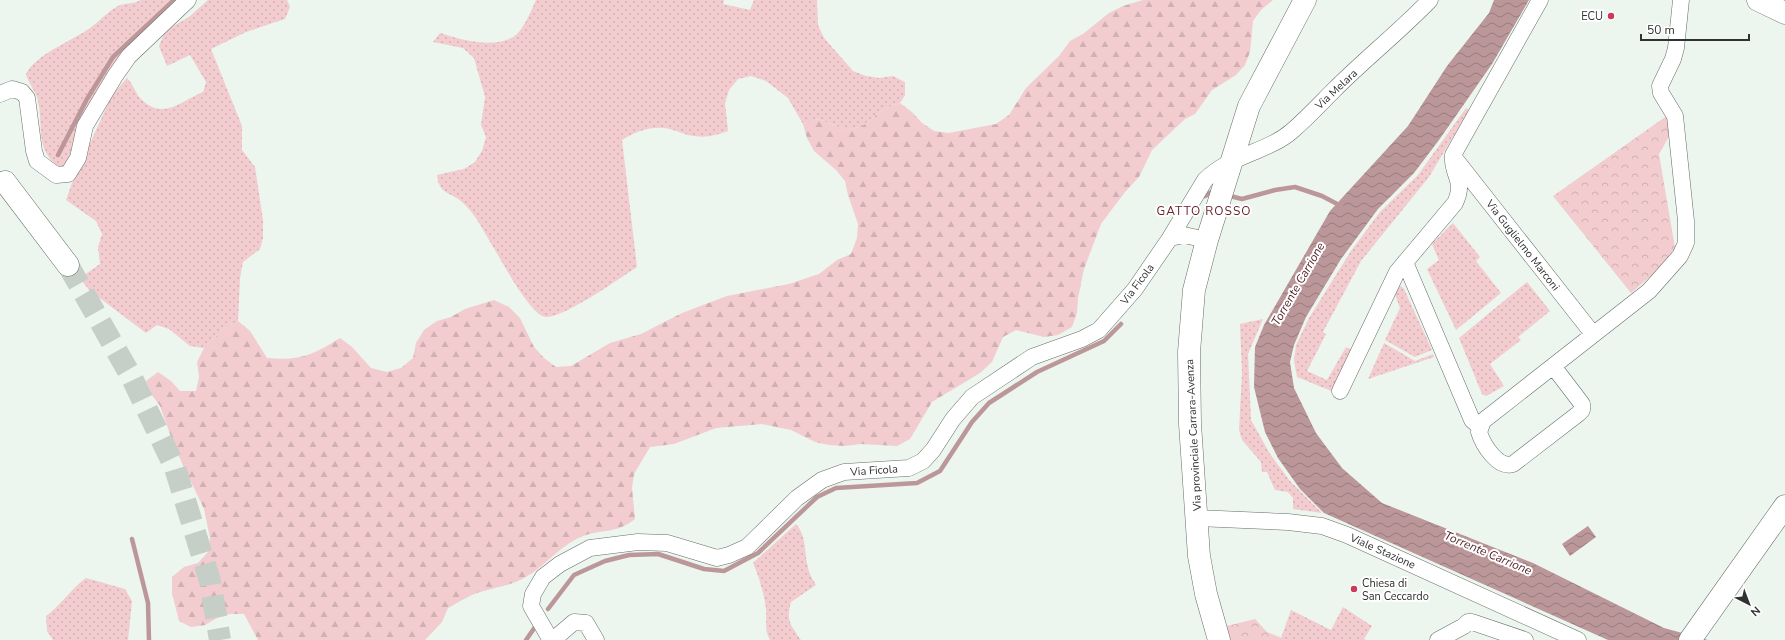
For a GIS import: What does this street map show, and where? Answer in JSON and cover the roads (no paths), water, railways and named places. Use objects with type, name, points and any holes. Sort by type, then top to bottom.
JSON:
[{"type":"main road","name":"Via provinciale Carrara-Avenza","points":[[1219,640],[1206,594],[1199,556],[1190,424],[1189,352],[1194,290],[1207,240],[1231,162],[1256,90],[1305,0]]},
{"type":"main road","points":[[1758,0],[1785,13]]},
{"type":"main road","points":[[5,182],[68,265]]},
{"type":"main road","points":[[1696,631],[1785,506]]},
{"type":"street","points":[[0,94],[12,89],[22,92],[27,98],[34,151],[37,161],[56,176],[68,174],[78,158],[85,126],[115,76],[129,56],[188,0]]},
{"type":"street","name":"Via Melara","points":[[1231,162],[1292,132],[1334,90],[1397,33],[1430,0]]},
{"type":"street","points":[[1340,391],[1397,272],[1455,203],[1459,194],[1460,181],[1452,165],[1453,155],[1540,0]]},
{"type":"street","points":[[1553,366],[1582,404],[1582,410],[1513,464],[1508,466],[1502,464],[1497,460],[1481,438],[1480,427],[1483,421],[1593,334],[1649,291],[1672,267],[1686,243],[1686,221],[1675,116],[1661,93],[1660,86],[1673,59],[1676,48],[1681,0]]},
{"type":"street","name":"Via Guglielmo Marconi","points":[[1453,155],[1593,334]]},
{"type":"street","points":[[1170,238],[1205,180],[1231,162]]},
{"type":"street","points":[[1170,238],[1184,235],[1207,240]]},
{"type":"street","name":"Via Ficola","points":[[596,640],[586,623],[574,622],[552,639],[531,606],[533,594],[543,578],[560,564],[590,548],[638,542],[679,546],[717,558],[729,555],[747,547],[797,498],[822,480],[844,472],[909,468],[923,461],[933,450],[953,419],[972,397],[1032,357],[1082,339],[1099,330],[1135,288],[1170,238]]},
{"type":"street","points":[[1405,262],[1472,420],[1480,427]]},
{"type":"street","name":"Viale Stazione","points":[[1197,518],[1288,522],[1322,526],[1334,530],[1578,640]]},
{"type":"street","points":[[1438,640],[1464,626],[1468,622],[1472,622],[1525,640]]},
{"type":"water","name":"Torrente Carrione","points":[[1494,0],[1529,0],[1492,64],[1439,140],[1414,173],[1378,209],[1341,259],[1306,317],[1294,345],[1290,362],[1294,388],[1316,433],[1342,468],[1382,503],[1533,563],[1664,628],[1708,640],[1608,640],[1324,513],[1300,489],[1278,458],[1265,432],[1254,387],[1255,347],[1264,325],[1330,211],[1408,126],[1447,66],[1489,13]]},
{"type":"water","points":[[1588,526],[1596,537],[1570,556],[1562,544]]},
{"type":"waterway","points":[[58,155],[87,99],[113,57],[174,0]]},
{"type":"waterway","points":[[1230,196],[1242,199],[1275,190],[1295,187],[1322,196],[1341,206]]},
{"type":"waterway","points":[[1205,196],[1213,191]]},
{"type":"waterway","points":[[548,609],[574,575],[605,561],[629,555],[658,554],[704,569],[724,571],[758,553],[817,497],[836,488],[917,483],[940,471],[972,422],[989,403],[1037,372],[1104,341],[1121,324]]},
{"type":"waterway","points":[[132,539],[148,603],[149,640]]},
{"type":"waterway","points":[[526,640],[535,627]]},
{"type":"tunnel","points":[[68,265],[132,378],[175,468],[210,581],[220,640]]},
{"type":"place","name":"ECU","points":[[1611,16]]},
{"type":"place","name":"Chiesa di San Ceccardo","points":[[1354,589]]},
{"type":"district","name":"GATTO ROSSO","points":[[1204,211]]}]
